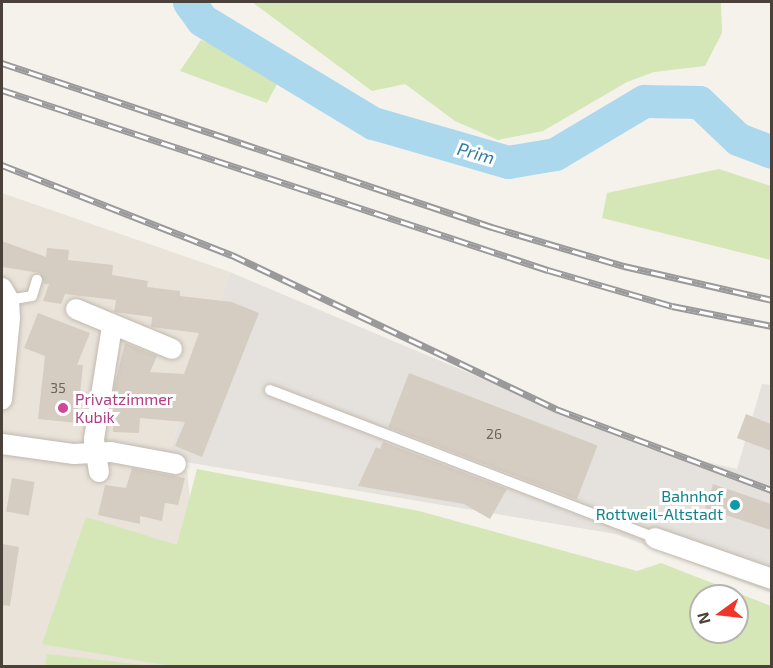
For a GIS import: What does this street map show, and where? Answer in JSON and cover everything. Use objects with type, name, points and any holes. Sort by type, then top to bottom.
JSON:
[{"type":"street","points":[[2,400],[10,318],[8,293]]},
{"type":"street","points":[[76,309],[112,326],[172,349]]},
{"type":"street","points":[[99,472],[95,453],[112,326]]},
{"type":"street","points":[[3,449],[95,453],[176,464]]},
{"type":"street","points":[[655,538],[771,579]]},
{"type":"lane","points":[[8,293],[32,296],[37,280]]},
{"type":"lane","points":[[270,390],[655,538]]},
{"type":"shaded area","points":[[2,193],[230,272],[167,459],[187,471],[207,666],[2,666]]},
{"type":"shaded area","points":[[230,272],[649,449],[737,469],[762,384],[771,385],[771,593],[616,534],[167,459]]},
{"type":"green space","points":[[252,2],[721,2],[722,33],[705,66],[654,72],[627,82],[543,131],[498,140],[455,121],[405,84],[372,91]]},
{"type":"green space","points":[[201,40],[249,58],[277,84],[267,103],[180,71]]},
{"type":"green space","points":[[719,169],[771,186],[771,260],[602,218],[607,193]]},
{"type":"green space","points":[[197,469],[419,511],[637,571],[661,563],[715,584],[689,584],[689,644],[749,644],[749,597],[771,606],[771,666],[171,666],[42,644],[86,517],[177,545]]},
{"type":"green space","points":[[47,654],[144,665],[149,666],[45,666]]},
{"type":"building","points":[[2,241],[46,257],[47,248],[69,250],[68,260],[113,265],[112,275],[148,281],[147,287],[180,291],[180,296],[232,302],[259,313],[202,457],[175,446],[185,422],[140,418],[139,433],[113,432],[114,387],[125,343],[157,356],[150,372],[184,374],[199,333],[151,327],[152,317],[114,312],[116,300],[65,294],[61,304],[43,301],[49,284],[44,284],[40,273],[2,267]]},
{"type":"building","points":[[38,313],[90,333],[77,365],[83,365],[77,423],[38,419],[45,356],[24,348]]},
{"type":"building","points":[[409,373],[598,445],[577,500],[388,427]]},
{"type":"building","points":[[746,414],[771,424],[771,451],[737,438]]},
{"type":"building","points":[[383,442],[507,489],[490,519],[464,504],[358,486],[376,447],[380,449]]},
{"type":"building","points":[[132,468],[185,478],[178,505],[165,503],[162,521],[140,516],[140,524],[98,515],[105,485],[126,488]]},
{"type":"building","points":[[12,478],[35,482],[29,515],[6,511]]},
{"type":"building","name":"Bahnhof Rottweil-Altstadt","points":[[713,484],[771,504],[771,530],[705,508]]},
{"type":"building","points":[[2,544],[19,547],[10,606],[2,605]]},
{"type":"waterway","name":"Prim","points":[[189,2],[202,20],[373,123],[508,162],[555,154],[644,101],[699,102],[738,139],[772,152]]},
{"type":"railway","points":[[2,63],[492,227],[624,266],[772,300]]},
{"type":"railway","points":[[2,90],[548,270],[672,306],[772,326]]},
{"type":"railway","points":[[2,165],[232,255],[556,409],[772,490]]},
{"type":"place","name":"Privatzimmer Kubik","points":[[63,408]]},
{"type":"place","name":"Bahnhof Rottweil-Altstadt","points":[[735,505]]}]
